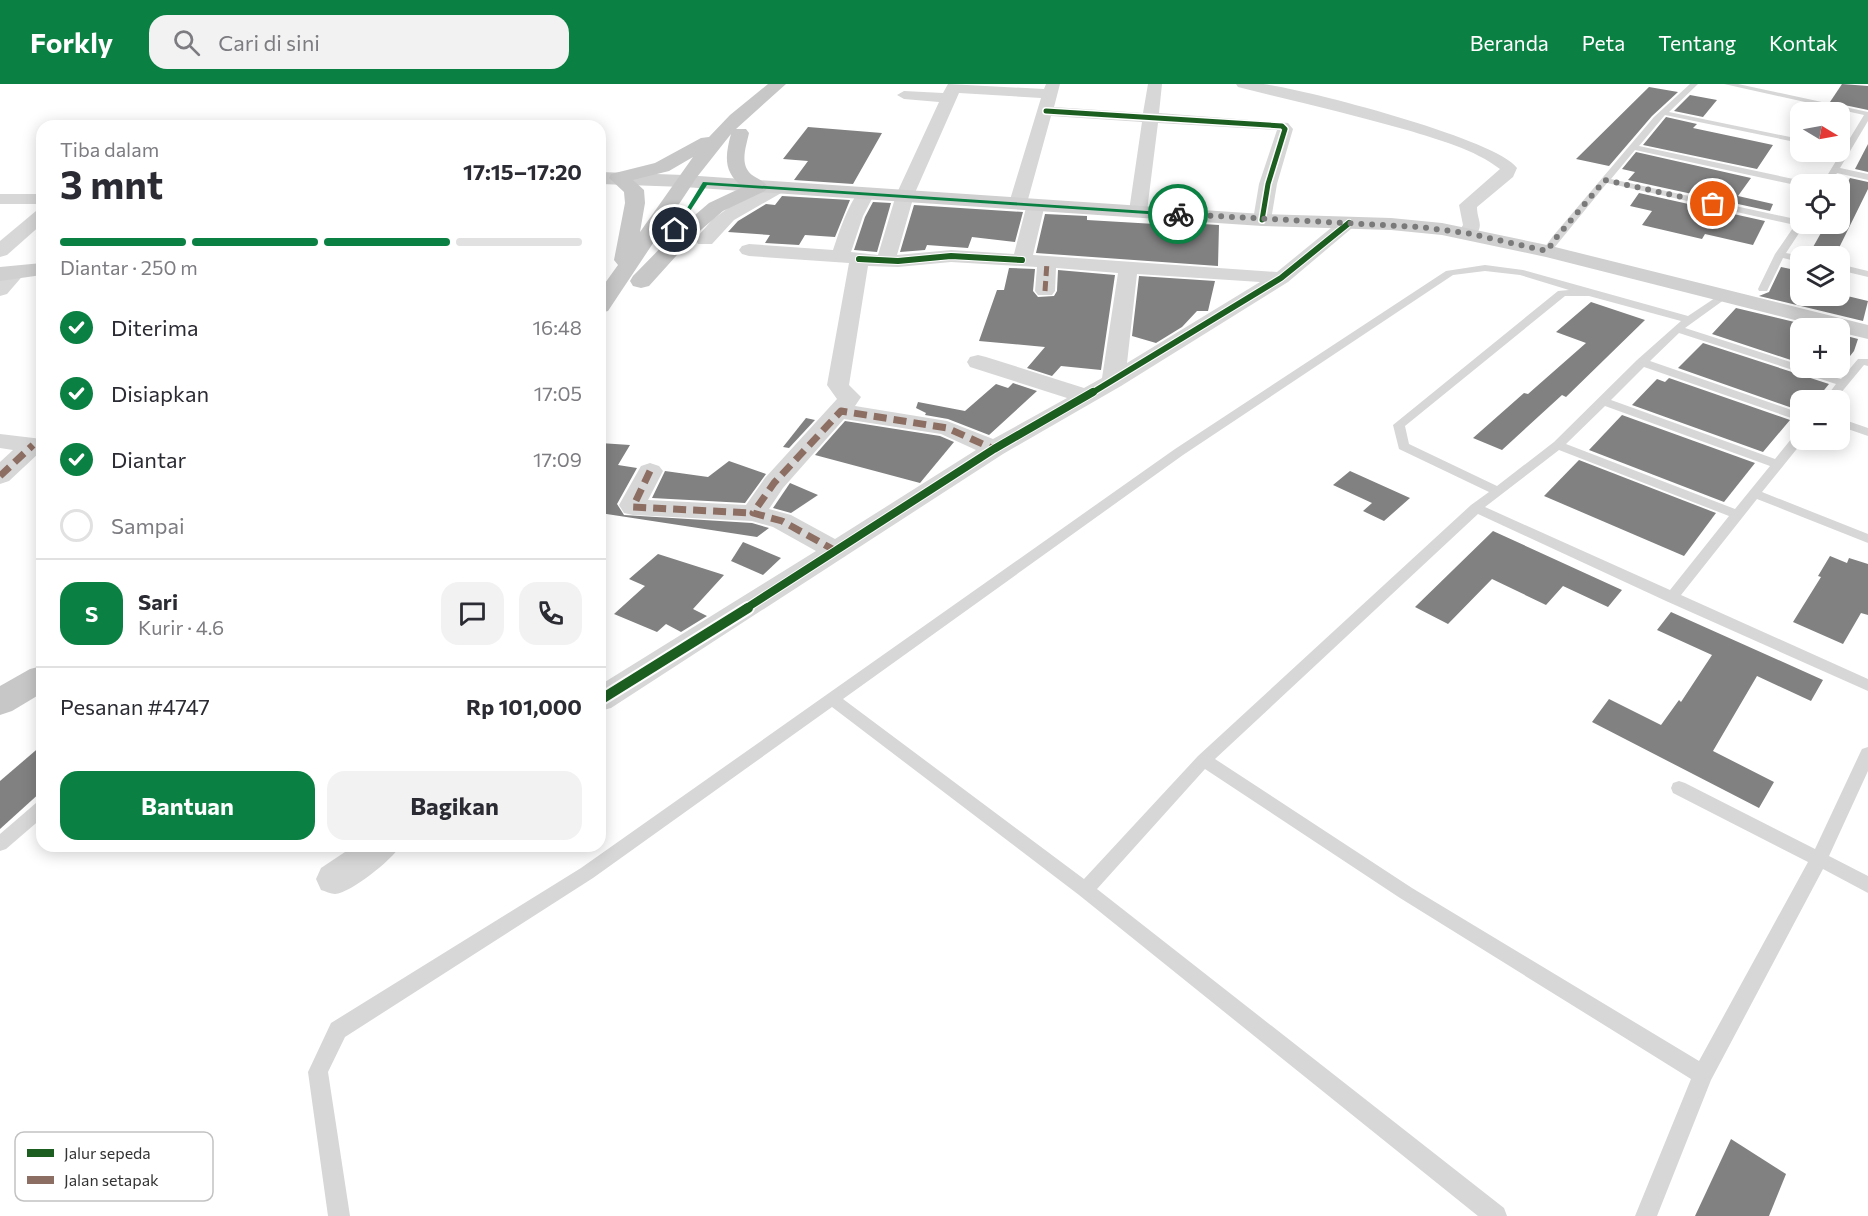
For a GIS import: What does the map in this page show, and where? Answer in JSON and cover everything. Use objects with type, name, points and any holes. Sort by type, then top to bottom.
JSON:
[{"type":"highway","points":[[631,280],[684,181],[731,133],[759,110],[761,100],[778,84]]},
{"type":"highway","points":[[609,178],[662,167],[731,133]]},
{"type":"highway","points":[[606,311],[705,183],[731,133]]},
{"type":"highway","points":[[731,133],[735,170],[743,179],[767,187]]},
{"type":"highway","points":[[609,178],[634,190],[636,203],[631,280]]},
{"type":"highway","points":[[631,280],[716,207],[767,187]]},
{"type":"highway","points":[[0,702],[36,681]]},
{"type":"main road","points":[[609,178],[905,195],[1262,220],[1419,227],[1467,233],[1547,251],[1868,332]]},
{"type":"main road","points":[[8,273],[36,270]]},
{"type":"street","points":[[1138,212],[1155,84]]},
{"type":"street","points":[[1240,124],[1246,85],[1296,95],[1436,134],[1500,159],[1509,168],[1468,205],[1467,212],[1473,224],[1467,233]]},
{"type":"street","points":[[904,95],[952,90],[1052,89],[1027,204],[1022,260]]},
{"type":"street","points":[[886,261],[905,195],[952,90]]},
{"type":"street","points":[[1046,111],[1278,125],[1285,129],[1268,183],[1262,220]]},
{"type":"street","points":[[705,240],[713,227],[767,187]]},
{"type":"street","points":[[753,513],[774,483],[841,411],[849,397],[840,390],[838,385],[854,216],[866,193]]},
{"type":"street","points":[[0,199],[36,200]]},
{"type":"street","points":[[0,251],[36,220]]},
{"type":"street","points":[[606,696],[994,448],[1113,381],[1281,278],[1349,223]]},
{"type":"street","points":[[749,250],[886,261],[943,256],[1022,260],[1281,278]]},
{"type":"street","points":[[1045,291],[1047,262]]},
{"type":"street","points":[[1113,381],[1128,269]]},
{"type":"street","points":[[0,291],[8,273]]},
{"type":"street","points":[[978,362],[1086,396]]},
{"type":"street","points":[[841,411],[947,428],[994,448]]},
{"type":"street","points":[[0,441],[36,446]]},
{"type":"street","points":[[0,476],[36,449]]},
{"type":"street","points":[[650,471],[632,504],[633,507],[753,513],[782,521],[836,551]]},
{"type":"street","points":[[334,879],[373,852]]},
{"type":"lane","points":[[1547,251],[1633,147],[1694,84]]},
{"type":"lane","points":[[1728,84],[1868,115],[1850,141]]},
{"type":"lane","points":[[1665,113],[1790,139]]},
{"type":"lane","points":[[1855,135],[1868,137]]},
{"type":"lane","points":[[1633,147],[1790,181]]},
{"type":"lane","points":[[1832,174],[1838,162]]},
{"type":"lane","points":[[1835,170],[1868,177]]},
{"type":"lane","points":[[1605,180],[1790,221]]},
{"type":"lane","points":[[1763,289],[1793,234]]},
{"type":"lane","points":[[1780,254],[1790,256]]},
{"type":"lane","points":[[339,1216],[318,1072],[338,1030],[587,873],[1179,452],[1450,273],[1469,267],[1501,267],[1690,320]]},
{"type":"lane","points":[[1850,270],[1868,274]]},
{"type":"lane","points":[[1498,491],[1403,446],[1398,425],[1562,293],[1589,292]]},
{"type":"lane","points":[[1085,890],[1204,760],[1476,508],[1558,445],[1677,329],[1724,295]]},
{"type":"lane","points":[[1677,329],[1843,383]]},
{"type":"lane","points":[[1837,390],[1862,361],[1868,363]]},
{"type":"lane","points":[[1641,362],[1790,414]]},
{"type":"lane","points":[[1602,401],[1779,465]]},
{"type":"lane","points":[[1850,426],[1868,432]]},
{"type":"lane","points":[[1558,445],[1739,515]]},
{"type":"lane","points":[[1671,598],[1790,450]]},
{"type":"lane","points":[[1755,494],[1868,539]]},
{"type":"lane","points":[[1476,508],[1868,685]]},
{"type":"lane","points":[[832,699],[1085,890],[1496,1216]]},
{"type":"lane","points":[[1646,1216],[1703,1075],[1819,859],[1868,753]]},
{"type":"lane","points":[[1204,760],[1406,893],[1703,1075]]},
{"type":"lane","points":[[1679,788],[1868,885]]},
{"type":"lane","points":[[0,844],[36,813]]},
{"type":"building","points":[[1842,84],[1868,86],[1868,110],[1850,106],[1850,102],[1830,102]]},
{"type":"building","points":[[1649,87],[1678,92],[1652,116],[1609,166],[1576,159]]},
{"type":"building","points":[[1690,95],[1717,100],[1703,117],[1674,111]]},
{"type":"building","points":[[1666,117],[1697,124],[1693,128],[1773,145],[1757,169],[1643,145]]},
{"type":"building","points":[[808,127],[882,133],[853,184],[794,180],[808,161],[783,159]]},
{"type":"building","points":[[1868,144],[1868,172],[1855,169]]},
{"type":"building","points":[[1636,152],[1751,178],[1738,196],[1773,204],[1770,211],[1628,180],[1635,172],[1622,169]]},
{"type":"building","points":[[1850,178],[1868,182],[1868,189],[1850,226]]},
{"type":"building","points":[[1639,193],[1765,221],[1753,245],[1705,234],[1702,239],[1642,225],[1652,211],[1630,206]]},
{"type":"building","points":[[782,196],[850,200],[835,237],[805,235],[799,245],[765,243],[770,235],[728,232],[738,221],[766,204],[775,205]]},
{"type":"building","points":[[873,202],[891,203],[877,252],[854,250],[865,217]]},
{"type":"building","points":[[914,205],[1023,212],[1015,242],[972,237],[968,248],[927,245],[925,250],[900,252]]},
{"type":"building","points":[[1045,214],[1087,216],[1087,220],[1219,225],[1218,266],[1036,253]]},
{"type":"building","points":[[1820,234],[1846,234],[1840,246],[1814,246]]},
{"type":"building","points":[[1781,267],[1790,269],[1790,303],[1759,296],[1769,292]]},
{"type":"building","points":[[1009,268],[1035,269],[1033,291],[1038,297],[1054,296],[1057,291],[1058,270],[1115,275],[1101,370],[1061,366],[1052,376],[1027,368],[1045,347],[979,341],[997,290],[1004,290]]},
{"type":"building","points":[[1139,276],[1215,281],[1208,311],[1197,311],[1182,327],[1156,343],[1132,336]]},
{"type":"building","points":[[1850,297],[1868,301],[1863,321],[1801,306],[1850,306]]},
{"type":"building","points":[[1591,302],[1645,320],[1566,397],[1562,395],[1502,450],[1473,438],[1586,343],[1556,332]]},
{"type":"building","points":[[1736,308],[1790,321],[1790,360],[1712,334]]},
{"type":"building","points":[[1850,337],[1858,339],[1850,356]]},
{"type":"building","points":[[1703,343],[1790,371],[1790,378],[1811,378],[1829,384],[1824,390],[1790,390],[1790,407],[1678,368]]},
{"type":"building","points":[[1669,378],[1790,420],[1763,452],[1632,405],[1657,379],[1665,382]]},
{"type":"building","points":[[1013,383],[1037,391],[989,435],[948,419],[925,415],[926,413],[916,408],[918,402],[965,411],[996,384],[1008,388]]},
{"type":"building","points":[[1622,415],[1755,463],[1724,502],[1589,450]]},
{"type":"building","points":[[806,418],[815,420],[789,448],[783,447]]},
{"type":"building","points":[[845,421],[940,436],[954,442],[920,483],[815,455]]},
{"type":"building","points":[[606,443],[630,445],[618,465],[637,468],[617,504],[624,515],[752,523],[769,528],[757,537],[606,514]]},
{"type":"building","points":[[1579,460],[1716,513],[1684,556],[1544,496]]},
{"type":"building","points":[[729,461],[766,474],[745,503],[652,498],[665,471],[708,477]]},
{"type":"building","points":[[1350,471],[1410,498],[1384,521],[1363,511],[1372,503],[1333,485]]},
{"type":"building","points":[[790,483],[818,495],[791,513],[773,508]]},
{"type":"building","points":[[1493,531],[1622,590],[1608,607],[1563,586],[1546,605],[1492,579],[1448,624],[1415,607]]},
{"type":"building","points":[[743,542],[781,558],[763,575],[731,561]]},
{"type":"building","points":[[658,554],[724,575],[693,609],[707,616],[681,632],[666,624],[657,632],[614,614],[645,586],[629,579]]},
{"type":"building","points":[[1830,556],[1847,563],[1849,558],[1868,564],[1868,615],[1861,613],[1843,644],[1793,622],[1821,577],[1818,576]]},
{"type":"building","points":[[1671,612],[1823,680],[1811,701],[1757,676],[1713,751],[1774,782],[1759,808],[1592,722],[1609,699],[1661,725],[1679,700],[1681,702],[1712,655],[1657,630]]},
{"type":"building","points":[[36,750],[36,796],[0,829],[0,781]]},
{"type":"building","points":[[1731,1139],[1786,1174],[1769,1216],[1695,1216]]},
{"type":"marked path","points":[[1045,291],[1047,262]]},
{"type":"marked path","points":[[836,551],[782,521],[753,513],[774,483],[841,411],[947,428],[994,449]]},
{"type":"marked path","points":[[0,476],[33,445]]},
{"type":"marked path","points":[[650,471],[633,507],[753,513]]},
{"type":"cycle path","points":[[1046,111],[1282,126],[1285,129],[1268,184],[1262,220]]},
{"type":"cycle path","points":[[606,696],[773,592],[994,449],[1113,381],[1281,278],[1349,223]]},
{"type":"cycle path","points":[[859,259],[898,261],[951,256],[1022,260]]},
{"type":"way so far","points":[[1178,214],[1262,220],[1391,224],[1442,229],[1547,251],[1605,180],[1713,204]]},
{"type":"route","points":[[675,230],[705,183],[1178,214]]}]
